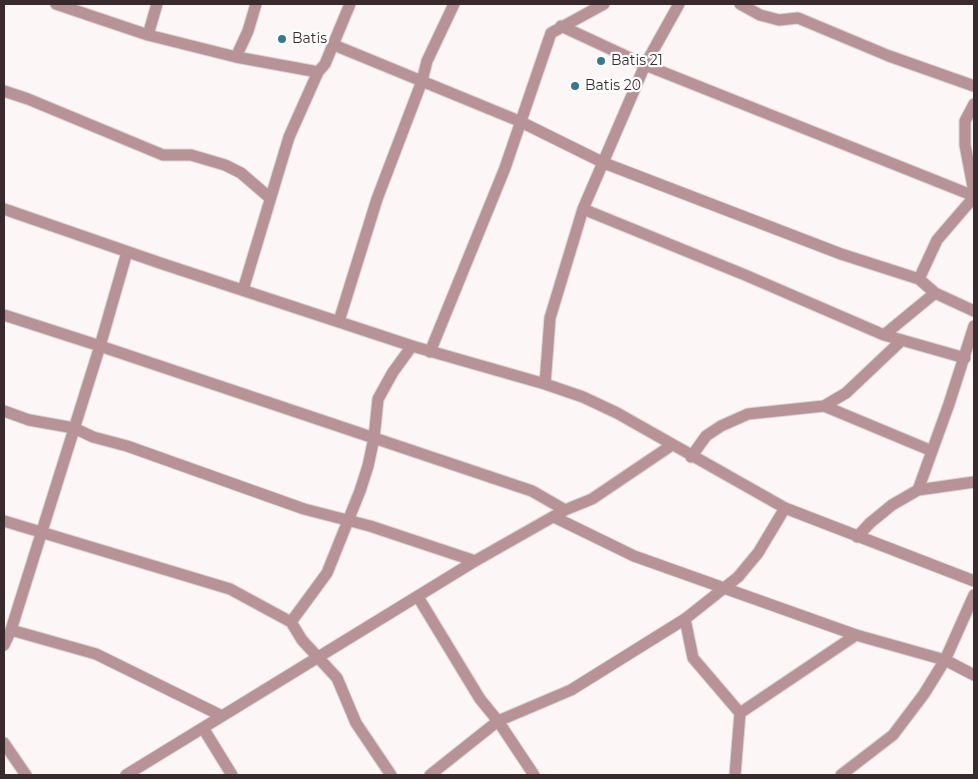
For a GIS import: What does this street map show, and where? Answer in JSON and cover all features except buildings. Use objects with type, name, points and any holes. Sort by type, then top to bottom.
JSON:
[{"type":"street","points":[[56,4],[148,35],[236,57],[318,72]]},
{"type":"street","points":[[148,35],[157,4]]},
{"type":"street","points":[[236,57],[248,31],[256,4]]},
{"type":"street","points":[[243,290],[289,137],[318,72],[325,64],[334,45],[350,4]]},
{"type":"street","points":[[339,321],[377,199],[422,81],[427,61],[454,4]]},
{"type":"street","points":[[430,352],[505,168],[519,121],[551,32],[604,4]]},
{"type":"street","points":[[546,384],[550,318],[583,210],[645,65],[679,4]]},
{"type":"street","points":[[740,4],[760,15],[780,20],[798,18],[889,56],[974,86]]},
{"type":"street","points":[[561,26],[645,65],[974,197],[937,240],[919,279]]},
{"type":"street","points":[[334,45],[519,121],[604,163],[841,254],[919,279],[935,293],[974,311]]},
{"type":"street","points":[[4,91],[28,99],[163,156],[191,155],[225,165],[241,173],[270,198]]},
{"type":"street","points":[[974,104],[966,121],[965,145],[974,192]]},
{"type":"street","points":[[4,209],[127,252],[430,352],[546,384],[583,397],[617,413],[784,508],[974,581]]},
{"type":"street","points":[[583,210],[745,275],[884,335],[965,358]]},
{"type":"street","points":[[4,645],[11,630],[40,532],[100,346],[127,252]]},
{"type":"street","points":[[884,335],[935,293]]},
{"type":"street","points":[[4,315],[532,490],[565,510]]},
{"type":"street","points":[[918,490],[965,358],[974,326]]},
{"type":"street","points":[[691,456],[706,436],[721,426],[748,414],[824,406],[846,393],[902,340]]},
{"type":"street","points":[[291,622],[327,573],[360,491],[374,438],[378,399],[393,372],[412,346]]},
{"type":"street","points":[[824,406],[932,451]]},
{"type":"street","points":[[4,411],[29,420],[74,428],[93,437],[127,446],[304,509],[348,520],[475,561]]},
{"type":"street","points":[[126,775],[475,561],[565,510],[592,499],[672,445]]},
{"type":"street","points":[[857,537],[892,505],[918,490],[974,482]]},
{"type":"street","points":[[430,775],[498,721],[571,690],[685,619],[738,577],[758,553],[784,508]]},
{"type":"street","points":[[554,517],[634,556],[856,635],[946,660],[974,675]]},
{"type":"street","points":[[4,521],[230,589],[291,622],[302,640],[337,678],[356,723],[390,775]]},
{"type":"street","points":[[841,775],[894,735],[946,660],[974,595]]},
{"type":"street","points":[[418,597],[480,700],[498,721],[534,775]]},
{"type":"street","points":[[685,619],[693,658],[740,713],[735,775]]},
{"type":"street","points":[[11,630],[96,654],[222,716]]},
{"type":"street","points":[[740,713],[856,635]]},
{"type":"street","points":[[203,728],[232,775]]},
{"type":"street","points":[[4,743],[26,775]]},
{"type":"place","name":"Batis","points":[[282,39]]},
{"type":"place","name":"Batis 21","points":[[601,61]]},
{"type":"place","name":"Batis 20","points":[[575,86]]}]
